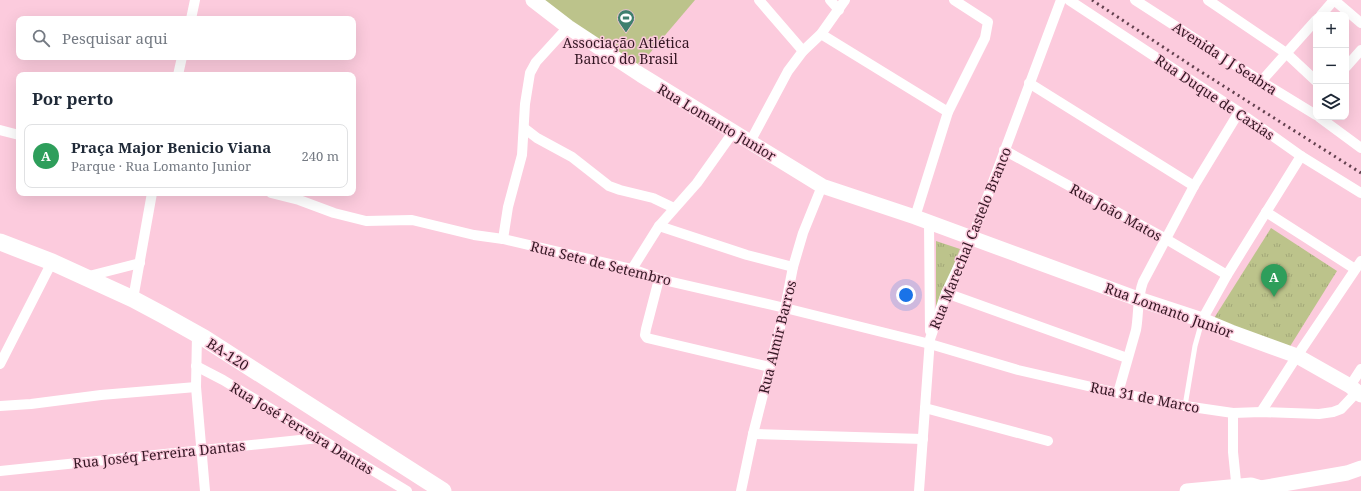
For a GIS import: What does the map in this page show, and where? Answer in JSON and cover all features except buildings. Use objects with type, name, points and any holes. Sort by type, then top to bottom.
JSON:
[{"type":"main road","name":"BA-120","points":[[0,242],[52,262],[133,299],[197,334],[443,491]]},
{"type":"street","points":[[192,16],[195,0]]},
{"type":"street","name":"Rua Lomanto Junior","points":[[533,0],[568,27],[641,76],[734,131],[822,186],[915,217],[1138,299],[1202,320],[1297,356],[1356,391]]},
{"type":"street","points":[[759,0],[803,51]]},
{"type":"street","points":[[830,0],[839,10]]},
{"type":"street","points":[[750,142],[788,71],[803,51],[821,34],[845,0]]},
{"type":"street","points":[[915,217],[948,112],[985,38],[988,22],[954,0]]},
{"type":"street","name":"Rua Marechal Castelo Branco","points":[[919,491],[930,342],[946,293],[972,238],[1061,0]]},
{"type":"street","name":"Rua Duque de Caxias","points":[[1069,0],[1239,112],[1301,156],[1361,192]]},
{"type":"street","name":"Avenida J J Seabra","points":[[1135,0],[1262,82],[1313,109]]},
{"type":"street","points":[[1208,0],[1286,53],[1313,78]]},
{"type":"street","points":[[1324,12],[1334,0],[1361,23]]},
{"type":"street","points":[[1262,82],[1313,23]]},
{"type":"street","points":[[503,238],[508,207],[522,155],[525,104],[530,73],[536,62],[568,27]]},
{"type":"street","points":[[821,34],[948,112]]},
{"type":"street","points":[[1349,64],[1361,50]]},
{"type":"street","points":[[179,72],[181,60]]},
{"type":"street","points":[[1029,83],[1194,186]]},
{"type":"street","points":[[1118,393],[1136,330],[1138,320],[1138,299],[1143,282],[1194,186],[1239,112]]},
{"type":"street","points":[[1322,120],[1361,148]]},
{"type":"street","points":[[524,128],[542,141],[572,157],[609,186],[653,198],[674,208]]},
{"type":"street","points":[[0,130],[16,134]]},
{"type":"street","points":[[632,269],[659,226],[697,182],[734,131]]},
{"type":"street","name":"Rua João Matos","points":[[1004,150],[1166,239],[1227,276]]},
{"type":"street","points":[[1202,320],[1227,276],[1301,156]]},
{"type":"street","name":"Rua Almir Barros","points":[[741,491],[753,434],[785,308],[793,267],[803,233],[822,186]]},
{"type":"street","points":[[133,299],[151,196]]},
{"type":"street","name":"Rua Sete de Setembro","points":[[283,196],[299,200],[334,214],[366,221],[412,220],[474,235],[503,238],[632,269],[659,278],[930,342]]},
{"type":"street","points":[[1261,412],[1358,265],[1266,212]]},
{"type":"street","points":[[929,223],[930,342]]},
{"type":"street","points":[[659,226],[748,255],[793,267]]},
{"type":"street","points":[[0,364],[52,262]]},
{"type":"street","points":[[85,277],[140,263]]},
{"type":"street","points":[[659,278],[646,329],[645,335],[647,338],[770,367]]},
{"type":"street","points":[[946,293],[1127,358]]},
{"type":"street","points":[[197,334],[196,387],[205,491]]},
{"type":"street","name":"Rua 31 de Marco","points":[[930,342],[1018,370],[1118,393],[1185,406],[1233,413],[1261,412],[1313,414],[1333,412],[1342,409],[1356,391],[1361,369]]},
{"type":"street","name":"Rua José Ferreira Dantas","points":[[196,366],[229,384],[406,491]]},
{"type":"street","points":[[0,406],[31,404],[101,395],[196,387]]},
{"type":"street","points":[[925,408],[1048,441]]},
{"type":"street","points":[[1233,413],[1233,452],[1237,489]]},
{"type":"street","points":[[753,434],[923,439]]},
{"type":"street","name":"Rua Joséq Ferreira Dantas","points":[[0,471],[318,438]]},
{"type":"street","points":[[1187,491],[1237,489],[1251,485],[1258,490],[1347,473],[1361,468]]},
{"type":"lane","points":[[1185,406],[1195,346],[1202,320]]},
{"type":"green space","name":"Associação Atlética Banco do Brasil","points":[[531,0],[695,0],[638,67]]},
{"type":"green space","points":[[1271,228],[1337,271],[1289,348],[1211,323]]},
{"type":"green space","points":[[936,241],[960,249],[936,309]]},
{"type":"railway","points":[[1092,0],[1195,68],[1361,173]]},
{"type":"place","name":"Associação Atlética Banco do Brasil","points":[[626,33]]},
{"type":"place","name":"Praça Major Benicio Viana","points":[[1274,297]]}]
